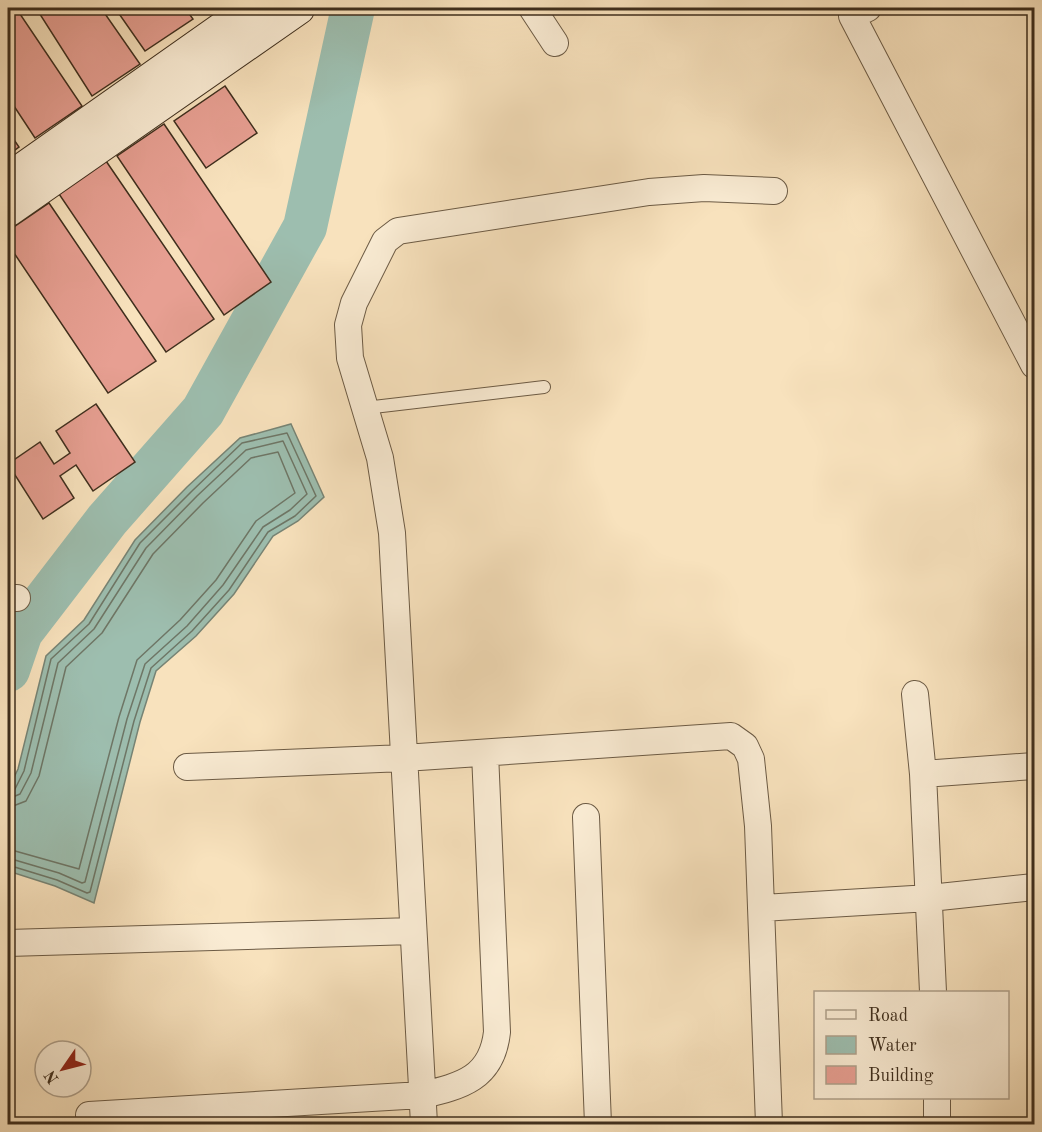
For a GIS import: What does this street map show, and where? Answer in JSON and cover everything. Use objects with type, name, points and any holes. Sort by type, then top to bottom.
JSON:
[{"type":"street","points":[[8,180],[252,8]]},
{"type":"street","points":[[8,210],[298,8]]},
{"type":"street","points":[[532,8],[555,43]]},
{"type":"street","points":[[856,10],[1035,365]]},
{"type":"street","points":[[424,1125],[388,495],[350,358],[348,326],[354,303],[385,242],[398,231],[649,192],[704,188],[774,191]]},
{"type":"street","points":[[915,694],[923,774],[933,991]]},
{"type":"street","points":[[187,767],[404,758],[731,736],[740,740],[751,759],[758,826],[769,1125]]},
{"type":"street","points":[[89,1115],[422,1095],[462,1085],[487,1064],[495,1050],[497,1032],[484,753]]},
{"type":"street","points":[[923,774],[1035,765]]},
{"type":"street","points":[[586,817],[598,1125]]},
{"type":"street","points":[[761,908],[930,898],[1035,887]]},
{"type":"street","points":[[8,943],[413,931]]},
{"type":"street","points":[[936,1099],[937,1125]]},
{"type":"lane","points":[[365,408],[544,387]]},
{"type":"water","points":[[291,424],[324,497],[298,521],[273,536],[234,594],[196,636],[156,671],[140,722],[94,903],[55,886],[8,871],[8,790],[18,769],[46,656],[84,620],[135,540],[187,487],[240,438]]},
{"type":"building","points":[[8,8],[16,8],[82,106],[35,138],[8,97]]},
{"type":"building","points":[[36,8],[101,8],[140,64],[92,96]]},
{"type":"building","points":[[115,8],[185,8],[193,19],[145,51]]},
{"type":"building","points":[[225,86],[257,133],[206,168],[174,121]]},
{"type":"building","points":[[164,124],[271,282],[224,315],[117,156]]},
{"type":"building","points":[[8,131],[19,147],[8,155]]},
{"type":"building","points":[[106,161],[214,319],[166,352],[59,194]]},
{"type":"building","points":[[49,203],[156,361],[108,393],[8,244],[8,231]]},
{"type":"building","points":[[96,404],[135,462],[93,491],[76,465],[60,476],[74,498],[43,519],[8,464],[40,442],[54,464],[70,453],[56,431]]},
{"type":"waterway","points":[[8,670],[21,632],[107,520],[203,411],[305,227],[353,8]]}]
